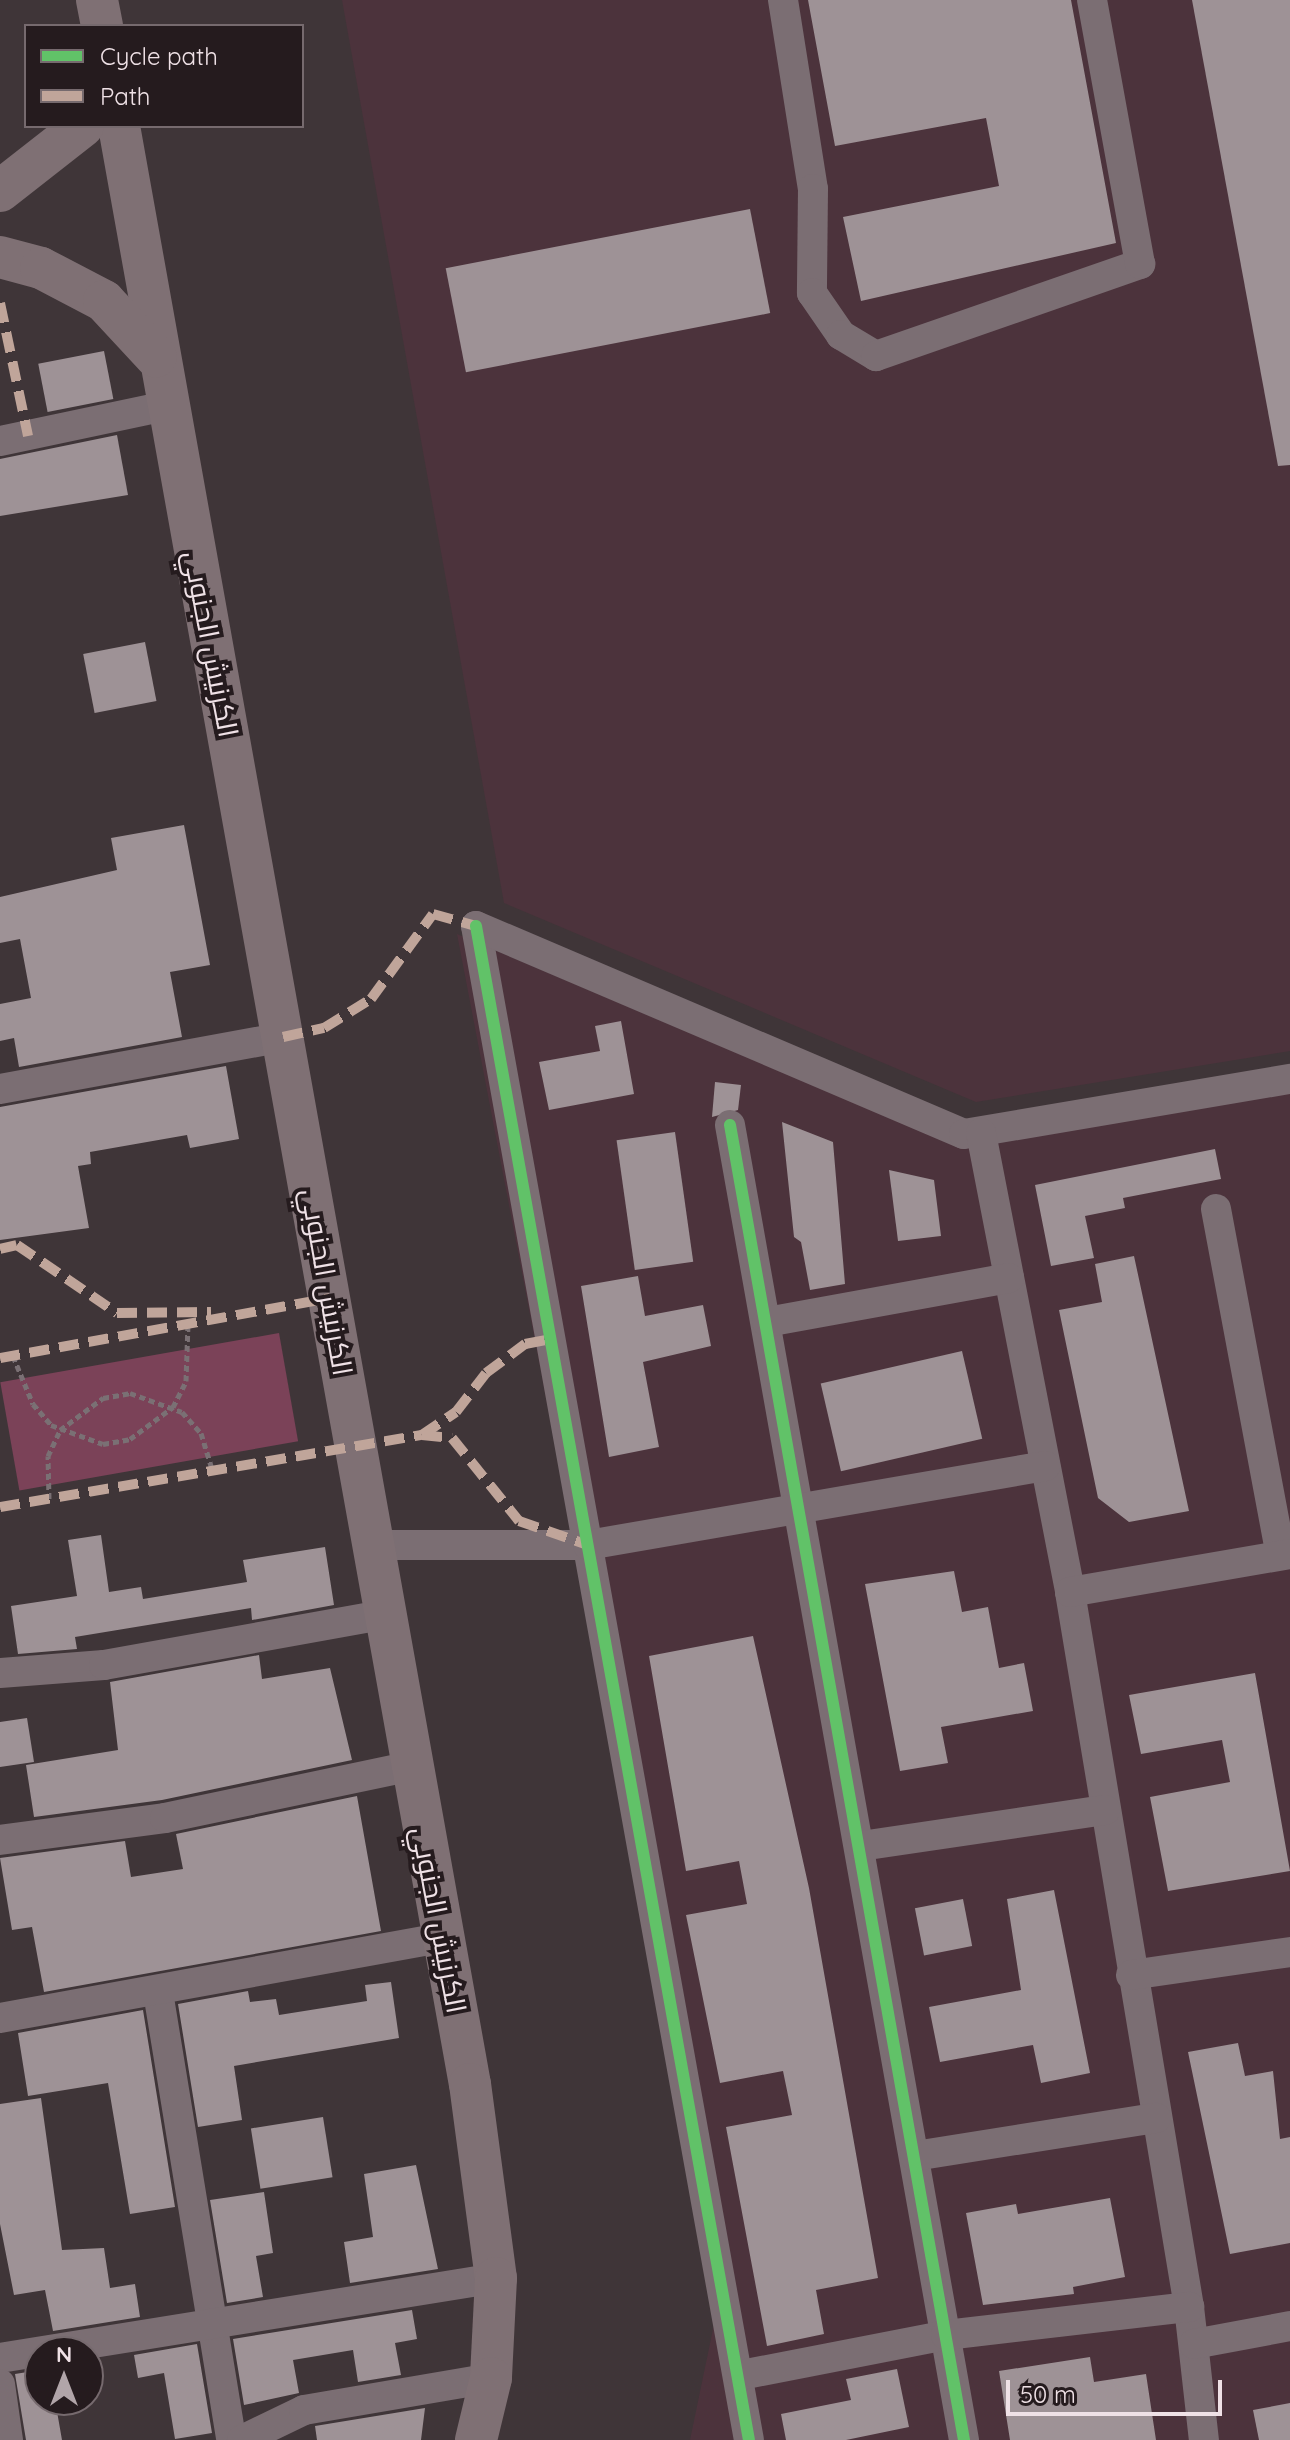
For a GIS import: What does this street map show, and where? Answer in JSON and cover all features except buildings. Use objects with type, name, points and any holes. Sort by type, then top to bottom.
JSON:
[{"type":"main road","points":[[97,0],[102,24]]},
{"type":"main road","points":[[0,191],[80,128]]},
{"type":"main road","name":"الكرنيش الجنوبي","points":[[119,128],[156,357],[377,1545],[496,2278],[491,2378],[476,2440]]},
{"type":"main road","points":[[0,257],[41,268],[104,301],[156,357]]},
{"type":"street","points":[[783,0],[813,189],[812,293],[841,335],[876,356],[1140,264],[1092,0]]},
{"type":"street","points":[[0,441],[166,406]]},
{"type":"street","points":[[749,2440],[741,2375],[719,2300],[588,1545],[476,926],[964,1134],[1290,1079]]},
{"type":"street","points":[[0,1089],[283,1037]]},
{"type":"street","points":[[730,1125],[802,1510],[964,2440]]},
{"type":"street","points":[[981,1133],[1070,1592],[1131,1975],[1189,2307],[1204,2440]]},
{"type":"street","points":[[1070,1592],[1286,1554],[1216,1209]]},
{"type":"street","points":[[767,1322],[1009,1278]]},
{"type":"street","points":[[377,1545],[588,1545],[1045,1466]]},
{"type":"street","points":[[0,1673],[104,1665],[387,1614]]},
{"type":"street","points":[[0,1840],[165,1818],[411,1766]]},
{"type":"street","points":[[861,1846],[1105,1810]]},
{"type":"street","points":[[0,2018],[158,1992],[442,1938]]},
{"type":"street","points":[[1131,1975],[1290,1952]]},
{"type":"street","points":[[158,1992],[208,2321],[231,2440]]},
{"type":"street","points":[[915,2156],[1156,2118]]},
{"type":"street","points":[[0,2358],[208,2321],[496,2278]]},
{"type":"street","points":[[741,2375],[946,2335],[1189,2307]]},
{"type":"street","points":[[1194,2344],[1290,2326]]},
{"type":"street","points":[[242,2440],[304,2410],[491,2378]]},
{"type":"street","points":[[0,2384],[8,2440]]},
{"type":"path","points":[[13,1356],[33,1404],[60,1430],[103,1444],[130,1439],[173,1407],[186,1381],[188,1323]]},
{"type":"path","points":[[49,1499],[48,1456],[60,1430],[103,1398],[130,1393],[173,1407],[201,1433],[212,1469]]},
{"type":"shaded area","points":[[342,0],[1290,0],[1290,1051],[976,1102],[504,903]]},
{"type":"shaded area","points":[[457,934],[961,1148],[1290,1085],[1290,2440],[690,2440],[719,2300]]},
{"type":"shaded area","points":[[279,1333],[298,1441],[19,1490],[0,1382]]},
{"type":"marked path","points":[[0,303],[28,436]]},
{"type":"marked path","points":[[283,1037],[324,1028],[371,999],[433,914],[476,926]]},
{"type":"marked path","points":[[0,1249],[17,1245],[117,1313],[211,1312]]},
{"type":"marked path","points":[[0,1358],[330,1298]]},
{"type":"marked path","points":[[422,1435],[456,1412],[486,1373],[525,1344],[551,1339]]},
{"type":"marked path","points":[[0,1507],[422,1435],[452,1438],[519,1521],[588,1545]]},
{"type":"cycle path","points":[[476,926],[749,2440]]},
{"type":"cycle path","points":[[730,1125],[964,2440]]}]
